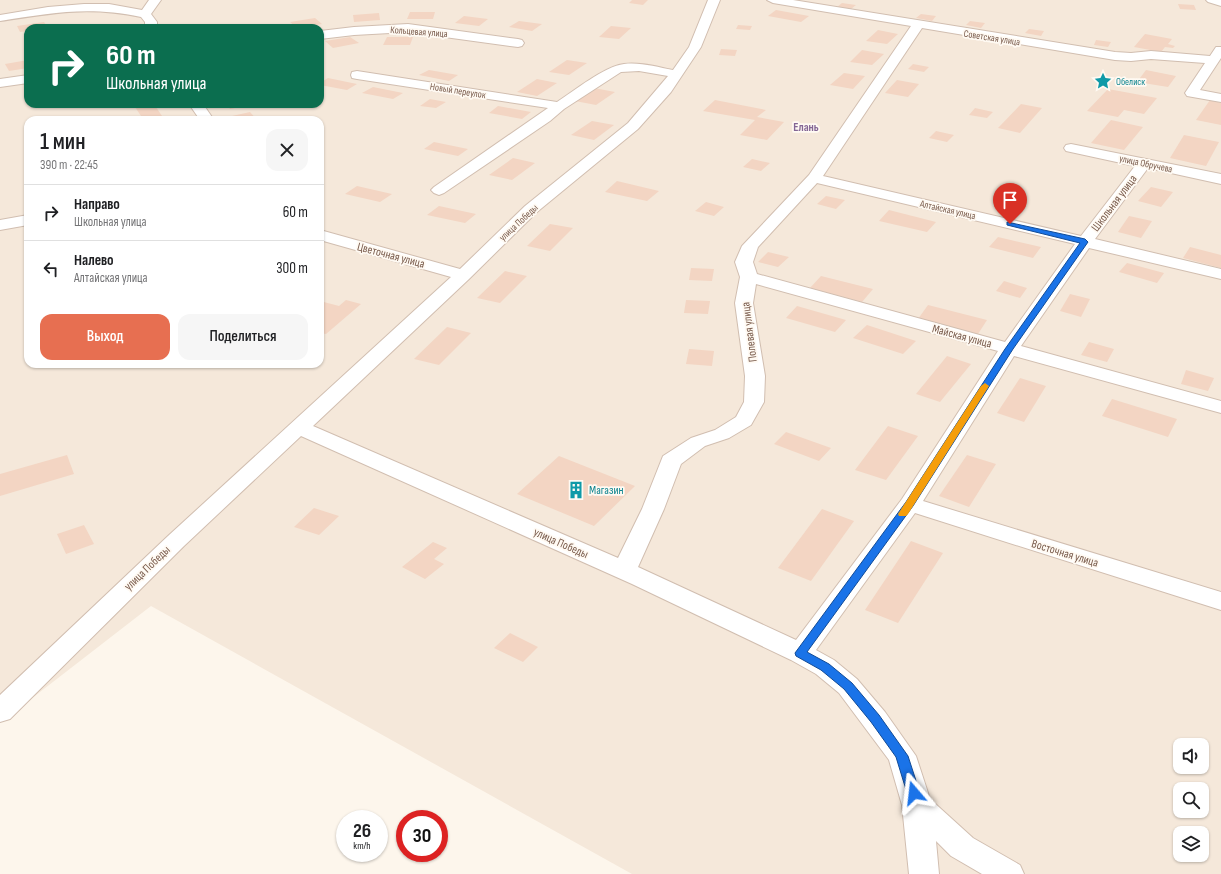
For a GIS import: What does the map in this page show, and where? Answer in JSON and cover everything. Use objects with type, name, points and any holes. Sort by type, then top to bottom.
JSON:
[{"type":"street","points":[[145,14],[155,0]]},
{"type":"street","name":"улица Победы","points":[[1,710],[176,541],[534,206],[633,126],[666,89],[695,46],[714,0]]},
{"type":"street","name":"Советская улица","points":[[773,0],[918,25],[1115,56],[1131,57],[1151,54],[1213,60]]},
{"type":"street","points":[[1212,0],[1221,3]]},
{"type":"street","points":[[0,18],[78,7],[96,7],[145,14],[150,24]]},
{"type":"street","name":"Полевая улица","points":[[624,571],[653,509],[671,461],[698,442],[722,434],[744,421],[754,402],[755,376],[744,303],[749,277],[744,262],[750,246],[814,178],[865,106],[918,25]]},
{"type":"street","name":"Кольцевая улица","points":[[324,35],[408,28],[518,43]]},
{"type":"street","points":[[1221,48],[1192,93],[1221,98]]},
{"type":"street","points":[[439,190],[545,118],[559,106],[621,68],[649,69],[676,74]]},
{"type":"street","name":"Новый переулок","points":[[357,75],[559,106]]},
{"type":"street","points":[[0,83],[24,80]]},
{"type":"street","name":"улица Обручева","points":[[1071,148],[1145,162],[1221,179]]},
{"type":"street","name":"Школьная улица","points":[[800,653],[910,504],[1009,349],[1085,242],[1145,162]]},
{"type":"street","name":"Алтайская улица","points":[[814,178],[1221,274]]},
{"type":"street","points":[[0,225],[24,221]]},
{"type":"street","name":"Цветочная улица","points":[[324,236],[463,274]]},
{"type":"street","name":"Майская улица","points":[[749,277],[1221,407]]},
{"type":"street","name":"улица Победы","points":[[298,427],[624,571],[800,653]]},
{"type":"street","name":"Восточная улица","points":[[910,504],[1221,601]]},
{"type":"street","points":[[800,653],[825,667],[848,686],[875,719],[902,756],[917,805],[924,874]]},
{"type":"street","points":[[917,805],[962,847],[1009,874]]},
{"type":"shaded area","points":[[0,0],[1221,0],[1221,874],[632,874],[151,606],[0,723]]},
{"type":"building","points":[[632,0],[648,0],[643,5],[629,3]]},
{"type":"building","points":[[842,3],[856,5],[851,9],[837,7]]},
{"type":"building","points":[[1178,4],[1194,5],[1196,10],[1180,9]]},
{"type":"building","points":[[776,10],[809,16],[801,22],[768,16]]},
{"type":"building","points":[[410,12],[435,12],[433,19],[407,19]]},
{"type":"building","points":[[379,13],[380,20],[354,22],[353,15]]},
{"type":"building","points":[[921,14],[936,16],[932,21],[916,18]]},
{"type":"building","points":[[464,16],[488,19],[479,26],[455,23]]},
{"type":"building","points":[[315,18],[322,24],[292,24],[290,22]]},
{"type":"building","points":[[519,21],[542,24],[532,31],[509,27]]},
{"type":"building","points":[[970,21],[985,23],[981,28],[966,25]]},
{"type":"building","points":[[44,22],[45,24],[30,24]]},
{"type":"building","points":[[24,25],[24,32],[20,32],[17,26]]},
{"type":"building","points":[[738,25],[752,26],[750,30],[736,29]]},
{"type":"building","points":[[611,26],[631,28],[619,39],[599,37]]},
{"type":"building","points":[[1029,29],[1044,31],[1041,36],[1025,33]]},
{"type":"building","points":[[878,30],[898,34],[887,44],[866,41]]},
{"type":"building","points":[[1145,34],[1172,39],[1168,44],[1175,46],[1173,48],[1165,47],[1161,52],[1134,47]]},
{"type":"building","points":[[350,37],[359,43],[333,48],[325,41]]},
{"type":"building","points":[[387,37],[413,37],[410,45],[383,45]]},
{"type":"building","points":[[1096,40],[1111,42],[1108,47],[1094,45]]},
{"type":"building","points":[[721,49],[737,50],[735,56],[719,55]]},
{"type":"building","points":[[862,50],[884,54],[872,65],[850,62]]},
{"type":"building","points":[[567,60],[587,63],[569,75],[549,72]]},
{"type":"building","points":[[24,61],[24,69],[9,71],[5,64]]},
{"type":"building","points":[[913,64],[929,67],[924,72],[908,69]]},
{"type":"building","points":[[429,70],[458,75],[449,81],[419,75]]},
{"type":"building","points":[[1146,70],[1176,76],[1168,87],[1137,82]]},
{"type":"building","points":[[844,73],[865,76],[853,89],[830,85]]},
{"type":"building","points":[[328,78],[357,84],[347,90],[324,86],[324,80]]},
{"type":"building","points":[[537,79],[557,83],[537,96],[517,92]]},
{"type":"building","points":[[897,80],[919,84],[908,97],[885,93]]},
{"type":"building","points":[[373,87],[403,93],[393,99],[362,93]]},
{"type":"building","points":[[594,88],[615,92],[596,105],[575,101]]},
{"type":"building","points":[[1108,89],[1157,98],[1144,114],[1124,110],[1118,117],[1087,111]]},
{"type":"building","points":[[430,99],[446,102],[436,108],[420,106]]},
{"type":"building","points":[[715,100],[766,110],[757,117],[784,122],[767,140],[740,135],[755,120],[703,111]]},
{"type":"building","points":[[1210,100],[1221,103],[1221,125],[1196,120]]},
{"type":"building","points":[[1021,104],[1042,108],[1020,133],[998,128]]},
{"type":"building","points":[[498,106],[531,112],[522,119],[489,113]]},
{"type":"building","points":[[136,108],[157,108],[162,116],[141,116]]},
{"type":"building","points":[[975,108],[993,112],[987,118],[969,115]]},
{"type":"building","points":[[250,112],[254,116],[232,116]]},
{"type":"building","points":[[1111,120],[1143,127],[1124,150],[1091,143]]},
{"type":"building","points":[[592,121],[614,125],[594,140],[571,135]]},
{"type":"building","points":[[936,131],[954,135],[947,142],[929,138]]},
{"type":"building","points":[[1184,135],[1219,142],[1206,166],[1170,158]]},
{"type":"building","points":[[434,142],[468,149],[458,156],[424,149]]},
{"type":"building","points":[[513,158],[535,163],[512,180],[489,175]]},
{"type":"building","points":[[752,159],[770,163],[761,171],[743,167]]},
{"type":"building","points":[[617,181],[659,191],[647,201],[605,192]]},
{"type":"building","points":[[357,186],[392,194],[380,202],[345,194]]},
{"type":"building","points":[[1151,187],[1173,192],[1161,207],[1138,201]]},
{"type":"building","points":[[826,196],[845,200],[836,209],[817,204]]},
{"type":"building","points":[[706,202],[724,207],[714,216],[695,211]]},
{"type":"building","points":[[439,206],[476,214],[465,223],[427,215]]},
{"type":"building","points":[[889,210],[936,222],[927,232],[879,221]]},
{"type":"building","points":[[1129,216],[1152,221],[1141,238],[1118,232]]},
{"type":"building","points":[[550,224],[573,228],[550,251],[527,246]]},
{"type":"building","points":[[998,237],[1041,247],[1033,258],[989,247]]},
{"type":"building","points":[[1190,247],[1221,255],[1221,268],[1183,258]]},
{"type":"building","points":[[768,252],[789,257],[778,267],[758,262]]},
{"type":"building","points":[[1127,263],[1164,273],[1157,283],[1119,272]]},
{"type":"building","points":[[691,268],[714,269],[712,281],[689,280]]},
{"type":"building","points":[[505,271],[527,276],[500,303],[477,298]]},
{"type":"building","points":[[821,276],[873,289],[862,302],[810,288]]},
{"type":"building","points":[[1004,281],[1027,288],[1020,298],[996,291]]},
{"type":"building","points":[[1070,294],[1090,299],[1081,317],[1060,311]]},
{"type":"building","points":[[346,300],[361,304],[326,334],[324,334],[324,302],[339,306]]},
{"type":"building","points":[[686,300],[710,301],[708,314],[684,313]]},
{"type":"building","points":[[928,305],[987,320],[978,334],[918,319]]},
{"type":"building","points":[[797,306],[846,320],[835,332],[786,318]]},
{"type":"building","points":[[867,325],[916,341],[903,354],[853,338]]},
{"type":"building","points":[[447,327],[471,333],[439,365],[414,359]]},
{"type":"building","points":[[1089,342],[1114,349],[1107,362],[1081,355]]},
{"type":"building","points":[[689,349],[714,351],[712,366],[686,364]]},
{"type":"building","points":[[947,356],[971,364],[940,402],[916,394]]},
{"type":"building","points":[[1186,370],[1214,378],[1208,391],[1181,384]]},
{"type":"building","points":[[1020,378],[1046,386],[1024,422],[997,413]]},
{"type":"building","points":[[1112,399],[1177,419],[1168,437],[1102,416]]},
{"type":"building","points":[[888,426],[918,436],[886,480],[855,470]]},
{"type":"building","points":[[786,432],[831,448],[819,461],[774,444]]},
{"type":"building","points":[[67,455],[74,474],[0,496],[0,474]]},
{"type":"building","points":[[967,455],[996,464],[969,507],[939,496]]},
{"type":"building","name":"Магазин","points":[[559,456],[635,486],[594,526],[517,494]]},
{"type":"building","points":[[314,508],[339,516],[319,535],[294,527]]},
{"type":"building","points":[[822,509],[854,521],[811,581],[778,568]]},
{"type":"building","points":[[84,525],[94,544],[66,554],[57,534]]},
{"type":"building","points":[[911,541],[943,553],[898,623],[865,610]]},
{"type":"building","points":[[433,542],[447,548],[434,559],[444,564],[425,579],[402,567]]},
{"type":"building","points":[[510,633],[538,647],[523,662],[494,648]]},
{"type":"slow traffic","points":[[903,514],[985,386]]},
{"type":"place","name":"Обелиск","points":[[1103,81]]},
{"type":"place","name":"Магазин","points":[[576,490]]},
{"type":"district","name":"Елань","points":[[806,127]]},
{"type":"route","points":[[914,793],[902,756],[875,719],[848,686],[825,667],[800,653],[910,504],[1009,349],[1085,242],[1010,224]]}]
